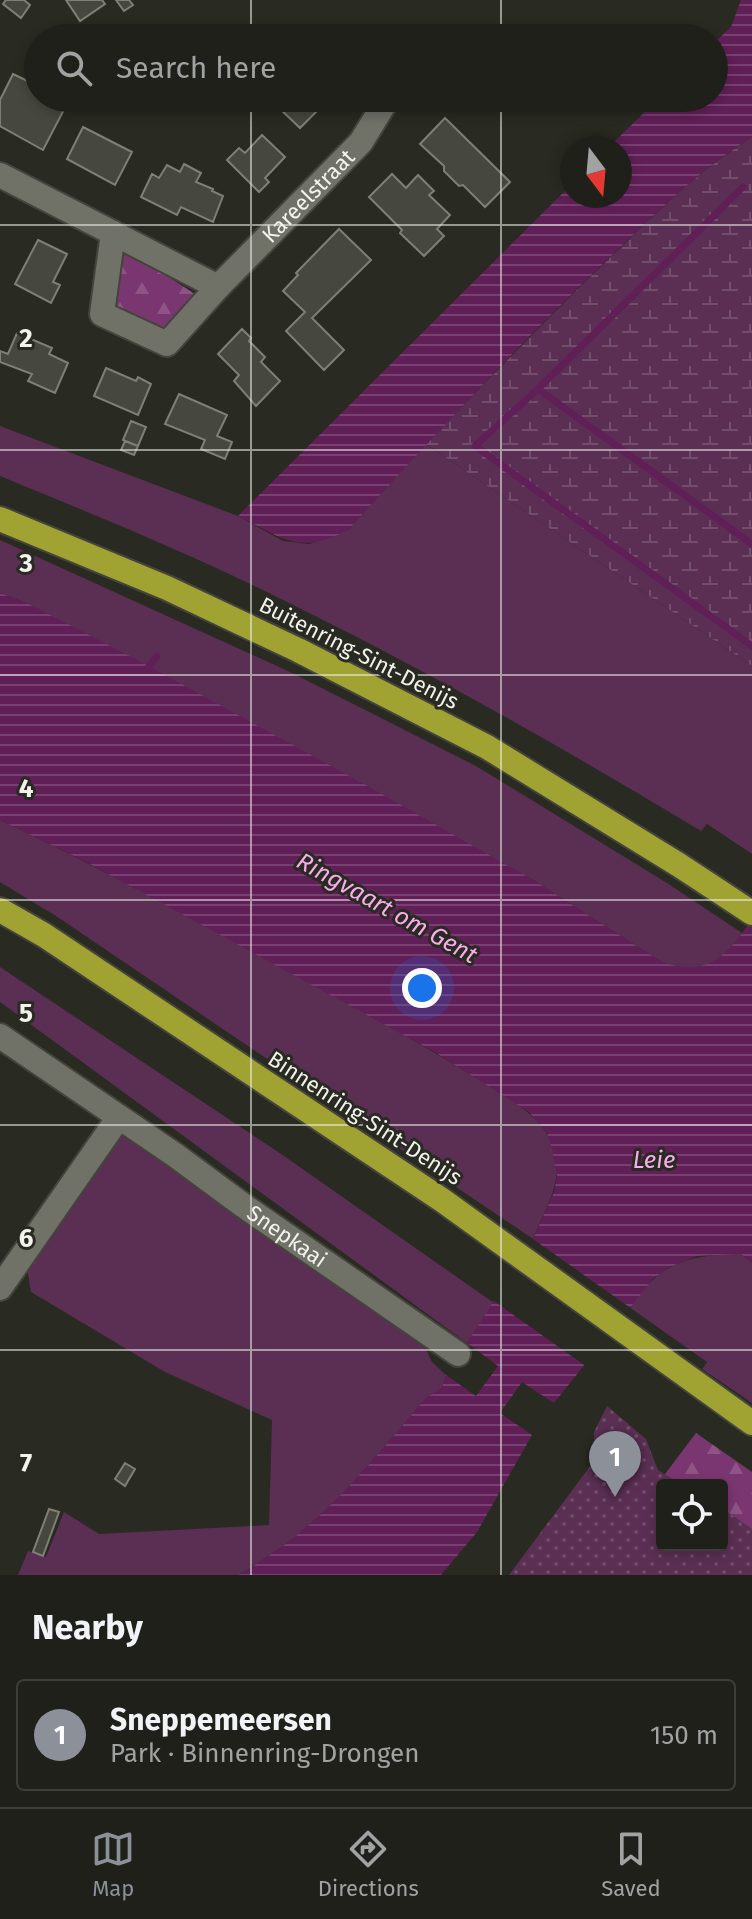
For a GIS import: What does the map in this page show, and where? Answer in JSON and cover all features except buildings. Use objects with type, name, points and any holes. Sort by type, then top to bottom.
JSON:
[{"type":"highway","name":"Buitenring-Sint-Denijs","points":[[0,519],[167,588],[298,650],[487,747],[752,913]]},
{"type":"highway","name":"Binnenring-Sint-Denijs","points":[[0,910],[44,935],[442,1200],[752,1423]]},
{"type":"street","name":"Kareelstraat","points":[[113,233],[102,314],[167,344],[218,287],[361,142],[379,112]]},
{"type":"street","points":[[0,175],[218,287]]},
{"type":"street","name":"Snepkaai","points":[[3,1044],[119,1117],[458,1354]]},
{"type":"street","points":[[0,1288],[119,1117]]},
{"type":"green space","points":[[752,137],[752,666],[426,444],[648,221],[698,176]]},
{"type":"green space","points":[[117,252],[144,261],[198,296],[162,336],[112,306]]},
{"type":"green space","points":[[0,426],[238,516],[283,541],[309,544],[348,530],[426,444],[752,666],[752,854],[707,824],[701,831],[390,654],[178,551],[0,476]]},
{"type":"green space","points":[[0,540],[288,671],[476,766],[667,883],[742,933],[724,954],[708,964],[681,969],[662,962],[530,878],[29,604],[0,593]]},
{"type":"green space","points":[[0,820],[138,890],[395,1030],[525,1110],[539,1123],[553,1146],[557,1173],[550,1200],[533,1239],[56,916],[0,882]]},
{"type":"green space","points":[[0,967],[284,1156],[494,1303],[467,1343],[0,1002]]},
{"type":"green space","points":[[121,1132],[424,1345],[432,1362],[446,1375],[442,1388],[426,1398],[340,1496],[293,1538],[238,1575],[18,1575],[28,1551],[46,1557],[64,1512],[99,1534],[269,1525],[272,1420],[165,1372],[31,1292],[26,1261]]},
{"type":"green space","points":[[741,1254],[752,1263],[752,1403],[702,1369],[707,1362],[629,1307],[653,1280],[677,1264],[705,1256]]},
{"type":"green space","points":[[607,1406],[646,1439],[658,1470],[673,1479],[656,1479],[656,1551],[728,1551],[728,1512],[752,1529],[752,1575],[509,1575],[594,1461],[594,1432]]},
{"type":"green space","points":[[696,1433],[752,1472],[752,1564],[728,1547],[728,1479],[658,1479]]},
{"type":"water","points":[[741,0],[752,0],[752,137],[675,196],[571,295],[348,530],[331,538],[303,543],[279,537],[238,516],[560,196],[560,208],[632,208],[632,136],[620,136],[645,112],[728,112],[728,30]]},
{"type":"water","points":[[0,593],[29,604],[149,666],[373,789],[530,878],[662,962],[692,967],[715,960],[725,953],[752,919],[752,1263],[741,1254],[697,1256],[670,1267],[653,1279],[554,1403],[522,1382],[500,1413],[532,1435],[477,1532],[441,1575],[238,1575],[293,1538],[340,1496],[426,1398],[442,1388],[446,1375],[476,1396],[498,1366],[467,1343],[533,1239],[554,1192],[557,1176],[547,1133],[529,1112],[433,1051],[86,862],[0,820]]},
{"type":"pier","points":[[530,1237],[632,1309],[587,1367],[491,1299]]},
{"type":"waterway","points":[[743,187],[538,389],[752,544]]},
{"type":"waterway","points":[[538,389],[475,446],[752,646]]},
{"type":"waterway","points":[[149,666],[157,656]]},
{"type":"place","name":"Sneppemeersen","points":[[615,1497]]},
{"type":"water label","name":"Ringvaart om Gent","points":[[387,908]]},
{"type":"water label","name":"Leie","points":[[654,1160]]}]
